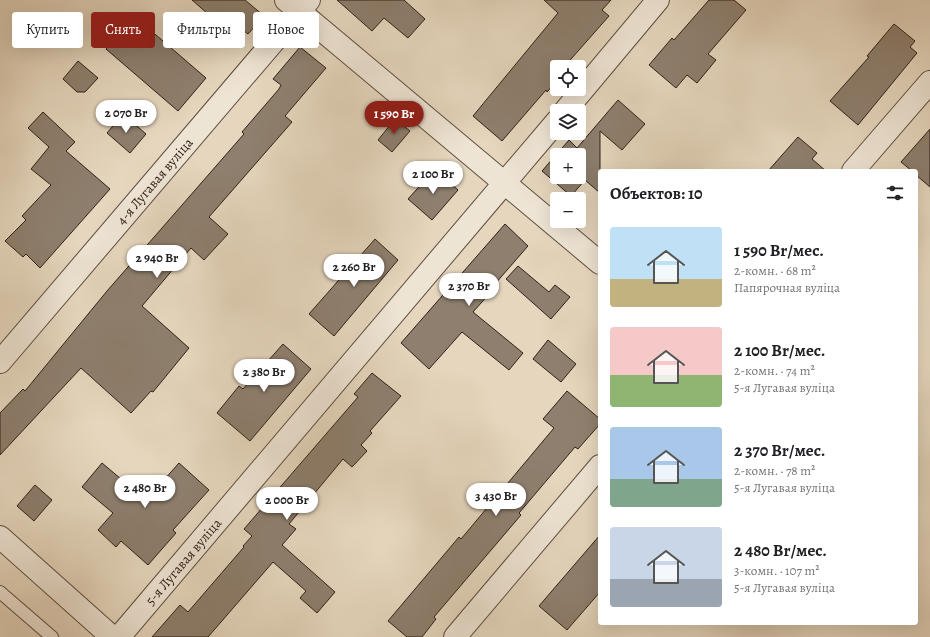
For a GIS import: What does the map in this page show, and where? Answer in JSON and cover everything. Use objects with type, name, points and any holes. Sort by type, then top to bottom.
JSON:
[{"type":"street","points":[[571,104],[658,0]]},
{"type":"street","points":[[298,4],[598,261]]},
{"type":"street","name":"4-я Лугавая вуліца","points":[[0,362],[298,4]]},
{"type":"street","points":[[855,169],[930,82]]},
{"type":"street","name":"5-я Лугавая вуліца","points":[[119,637],[550,129]]},
{"type":"street","points":[[455,637],[598,468]]},
{"type":"street","points":[[0,537],[112,637]]},
{"type":"lane","points":[[0,592],[52,637]]},
{"type":"building","points":[[192,0],[245,0],[259,12],[253,12],[253,28],[248,34],[245,32],[245,12],[206,12]]},
{"type":"building","points":[[337,0],[404,0],[425,19],[408,38],[384,18],[372,31]]},
{"type":"building","points":[[544,0],[611,0],[602,10],[609,16],[570,60],[550,60],[550,89],[547,92],[546,90],[502,141],[473,116],[558,13]]},
{"type":"building","points":[[709,0],[734,0],[746,10],[708,54],[716,60],[697,83],[687,75],[676,88],[649,65],[672,38],[674,40]]},
{"type":"building","points":[[894,24],[915,41],[910,47],[917,53],[858,125],[830,101],[869,57],[867,56]]},
{"type":"building","points":[[155,34],[163,41],[163,48],[171,48],[206,78],[178,111],[106,49],[155,48]]},
{"type":"building","points":[[299,48],[301,48],[326,68],[285,116],[292,122],[209,217],[228,234],[204,260],[191,248],[142,306],[189,348],[153,392],[151,391],[131,413],[81,368],[0,455],[0,413],[23,389],[25,391],[107,291],[244,134],[242,132],[279,89],[281,85],[273,79]]},
{"type":"building","points":[[78,61],[98,78],[85,92],[77,92],[63,79]]},
{"type":"building","points":[[618,100],[645,124],[622,150],[600,131],[600,169],[598,169],[598,191],[586,181],[586,148],[577,148],[584,140],[586,140],[586,137]]},
{"type":"building","points":[[43,112],[75,142],[66,151],[110,189],[40,268],[26,254],[23,257],[5,241],[26,220],[22,216],[51,185],[31,169],[49,147],[28,128]]},
{"type":"building","points":[[123,114],[146,134],[130,153],[107,133]]},
{"type":"building","points":[[395,119],[410,131],[392,152],[378,140]]},
{"type":"building","points":[[930,129],[930,187],[918,177],[918,169],[910,169],[901,162]]},
{"type":"building","points":[[798,137],[817,153],[812,159],[824,169],[770,169]]},
{"type":"building","points":[[569,140],[577,148],[562,148]]},
{"type":"building","points":[[550,162],[550,178],[542,171]]},
{"type":"building","points":[[435,169],[458,190],[432,220],[408,199]]},
{"type":"building","points":[[557,184],[582,184],[574,192],[566,192]]},
{"type":"building","points":[[505,224],[528,246],[488,292],[490,293],[473,312],[523,353],[509,370],[462,332],[429,369],[401,343]]},
{"type":"building","points":[[375,239],[398,260],[334,336],[309,314]]},
{"type":"building","points":[[518,266],[549,292],[555,285],[570,297],[551,319],[506,279]]},
{"type":"building","points":[[548,340],[576,364],[561,382],[533,359]]},
{"type":"building","points":[[283,344],[311,369],[250,441],[217,413],[239,386],[243,389]]},
{"type":"building","points":[[372,373],[401,396],[370,431],[372,433],[361,445],[367,451],[352,467],[343,459],[289,524],[296,529],[282,545],[335,592],[317,613],[300,598],[306,591],[273,562],[208,637],[152,637],[180,605],[188,612],[244,547],[243,546],[252,536],[244,529],[358,397],[354,394]]},
{"type":"building","points":[[567,391],[598,417],[598,426],[578,449],[575,447],[519,513],[521,515],[434,617],[436,619],[422,637],[407,637],[388,621],[459,537],[461,539],[554,428],[543,419]]},
{"type":"building","points":[[102,463],[146,500],[179,463],[209,490],[173,530],[176,533],[148,565],[121,541],[116,547],[98,530],[113,513],[82,487]]},
{"type":"building","points":[[35,485],[52,500],[34,521],[17,506]]},
{"type":"building","points":[[598,537],[598,594],[567,630],[539,606]]}]
